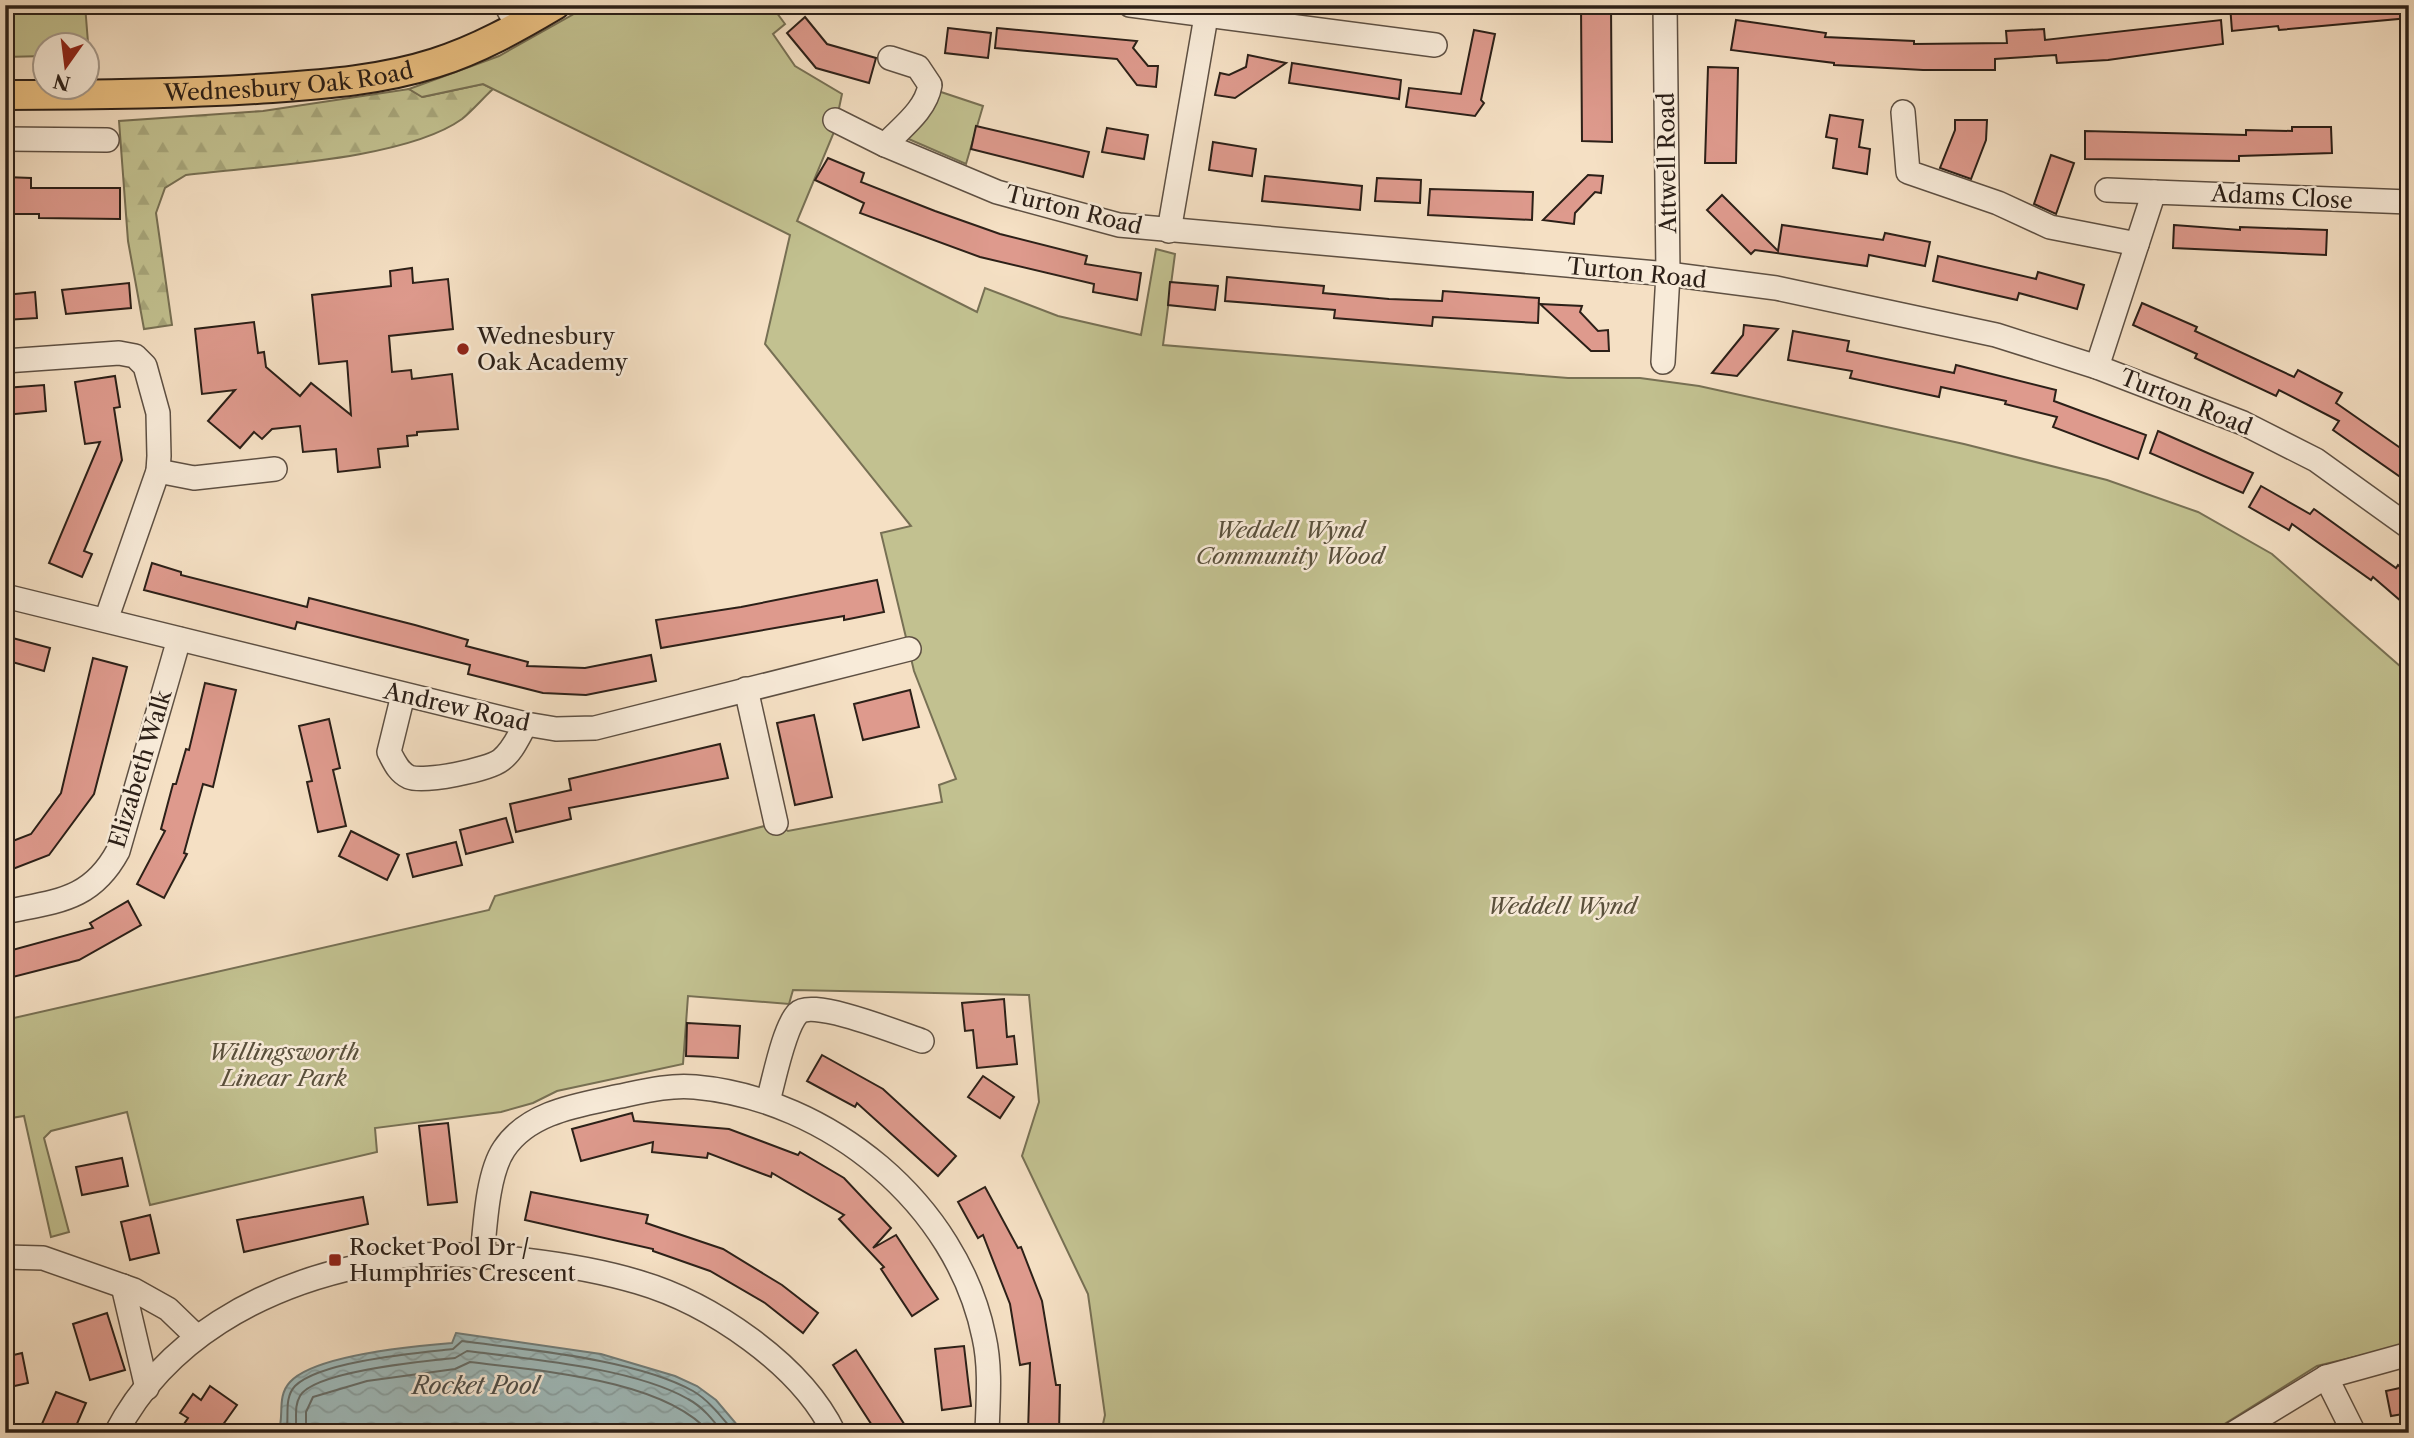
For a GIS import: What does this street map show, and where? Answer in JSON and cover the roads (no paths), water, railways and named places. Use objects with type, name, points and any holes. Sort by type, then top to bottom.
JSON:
[{"type":"main road","name":"Wednesbury Oak Road","points":[[5,95],[207,93],[336,84],[382,77],[435,63],[512,16],[555,5]]},
{"type":"street","points":[[1130,5],[1207,10],[1435,45]]},
{"type":"street","name":"Attwell Road","points":[[1663,362],[1668,274],[1665,5]]},
{"type":"street","points":[[1169,231],[1207,10]]},
{"type":"street","points":[[886,145],[921,108],[928,97],[930,85],[918,67],[890,58]]},
{"type":"street","points":[[1903,112],[1908,172],[1998,203],[2070,233],[2137,244]]},
{"type":"street","name":"Turton Road","points":[[835,120],[886,145],[997,192],[1119,226],[1668,274],[1776,288],[1996,335],[2097,367],[2267,435],[2316,460],[2409,527]]},
{"type":"street","points":[[5,139],[107,140]]},
{"type":"street","name":"Adams Close","points":[[2107,190],[2409,202]]},
{"type":"street","points":[[2097,367],[2154,192]]},
{"type":"street","points":[[5,361],[119,353],[135,356],[145,366],[158,413],[158,471],[106,620]]},
{"type":"street","points":[[158,471],[194,478],[275,469]]},
{"type":"street","name":"Andrew Road","points":[[5,596],[403,695],[556,729],[595,727],[909,649]]},
{"type":"street","name":"Elizabeth Walk","points":[[5,912],[75,897],[107,872],[118,851],[179,639]]},
{"type":"street","points":[[746,689],[776,823]]},
{"type":"street","points":[[403,695],[389,752],[398,769],[410,777],[430,779],[497,763],[510,752],[526,724]]},
{"type":"street","points":[[768,1101],[791,1025],[797,1013],[807,1007],[827,1010],[922,1041]]},
{"type":"street","points":[[482,1258],[486,1217],[503,1151],[520,1132],[557,1110],[645,1091],[692,1086],[768,1101],[825,1129],[864,1155],[906,1191],[942,1233],[970,1289],[985,1338],[987,1433]]},
{"type":"street","points":[[116,1433],[147,1388],[196,1336],[245,1307],[292,1284],[411,1255],[555,1265],[638,1282],[683,1299],[783,1364],[808,1393],[834,1433]]},
{"type":"street","points":[[5,1257],[43,1258],[123,1286],[168,1309],[196,1336]]},
{"type":"street","points":[[123,1286],[147,1388]]},
{"type":"street","points":[[2234,1433],[2326,1377],[2409,1354]]},
{"type":"street","points":[[2326,1377],[2354,1433]]},
{"type":"water","name":"Rocket Pool","points":[[456,1333],[601,1354],[675,1376],[697,1386],[716,1400],[744,1433],[278,1433],[283,1394],[290,1382],[303,1373],[321,1365],[366,1354],[452,1343]]},
{"type":"place","name":"Wednesbury Oak Academy","points":[[463,349]]},
{"type":"place","name":"Rocket Pool Dr / Humphries Crescent","points":[[335,1260]]},
{"type":"park label","name":"Weddell Wynd Community Wood","points":[[1290,543]]},
{"type":"park label","name":"Weddell Wynd","points":[[1562,906]]},
{"type":"park label","name":"Willingsworth Linear Park","points":[[284,1065]]}]
